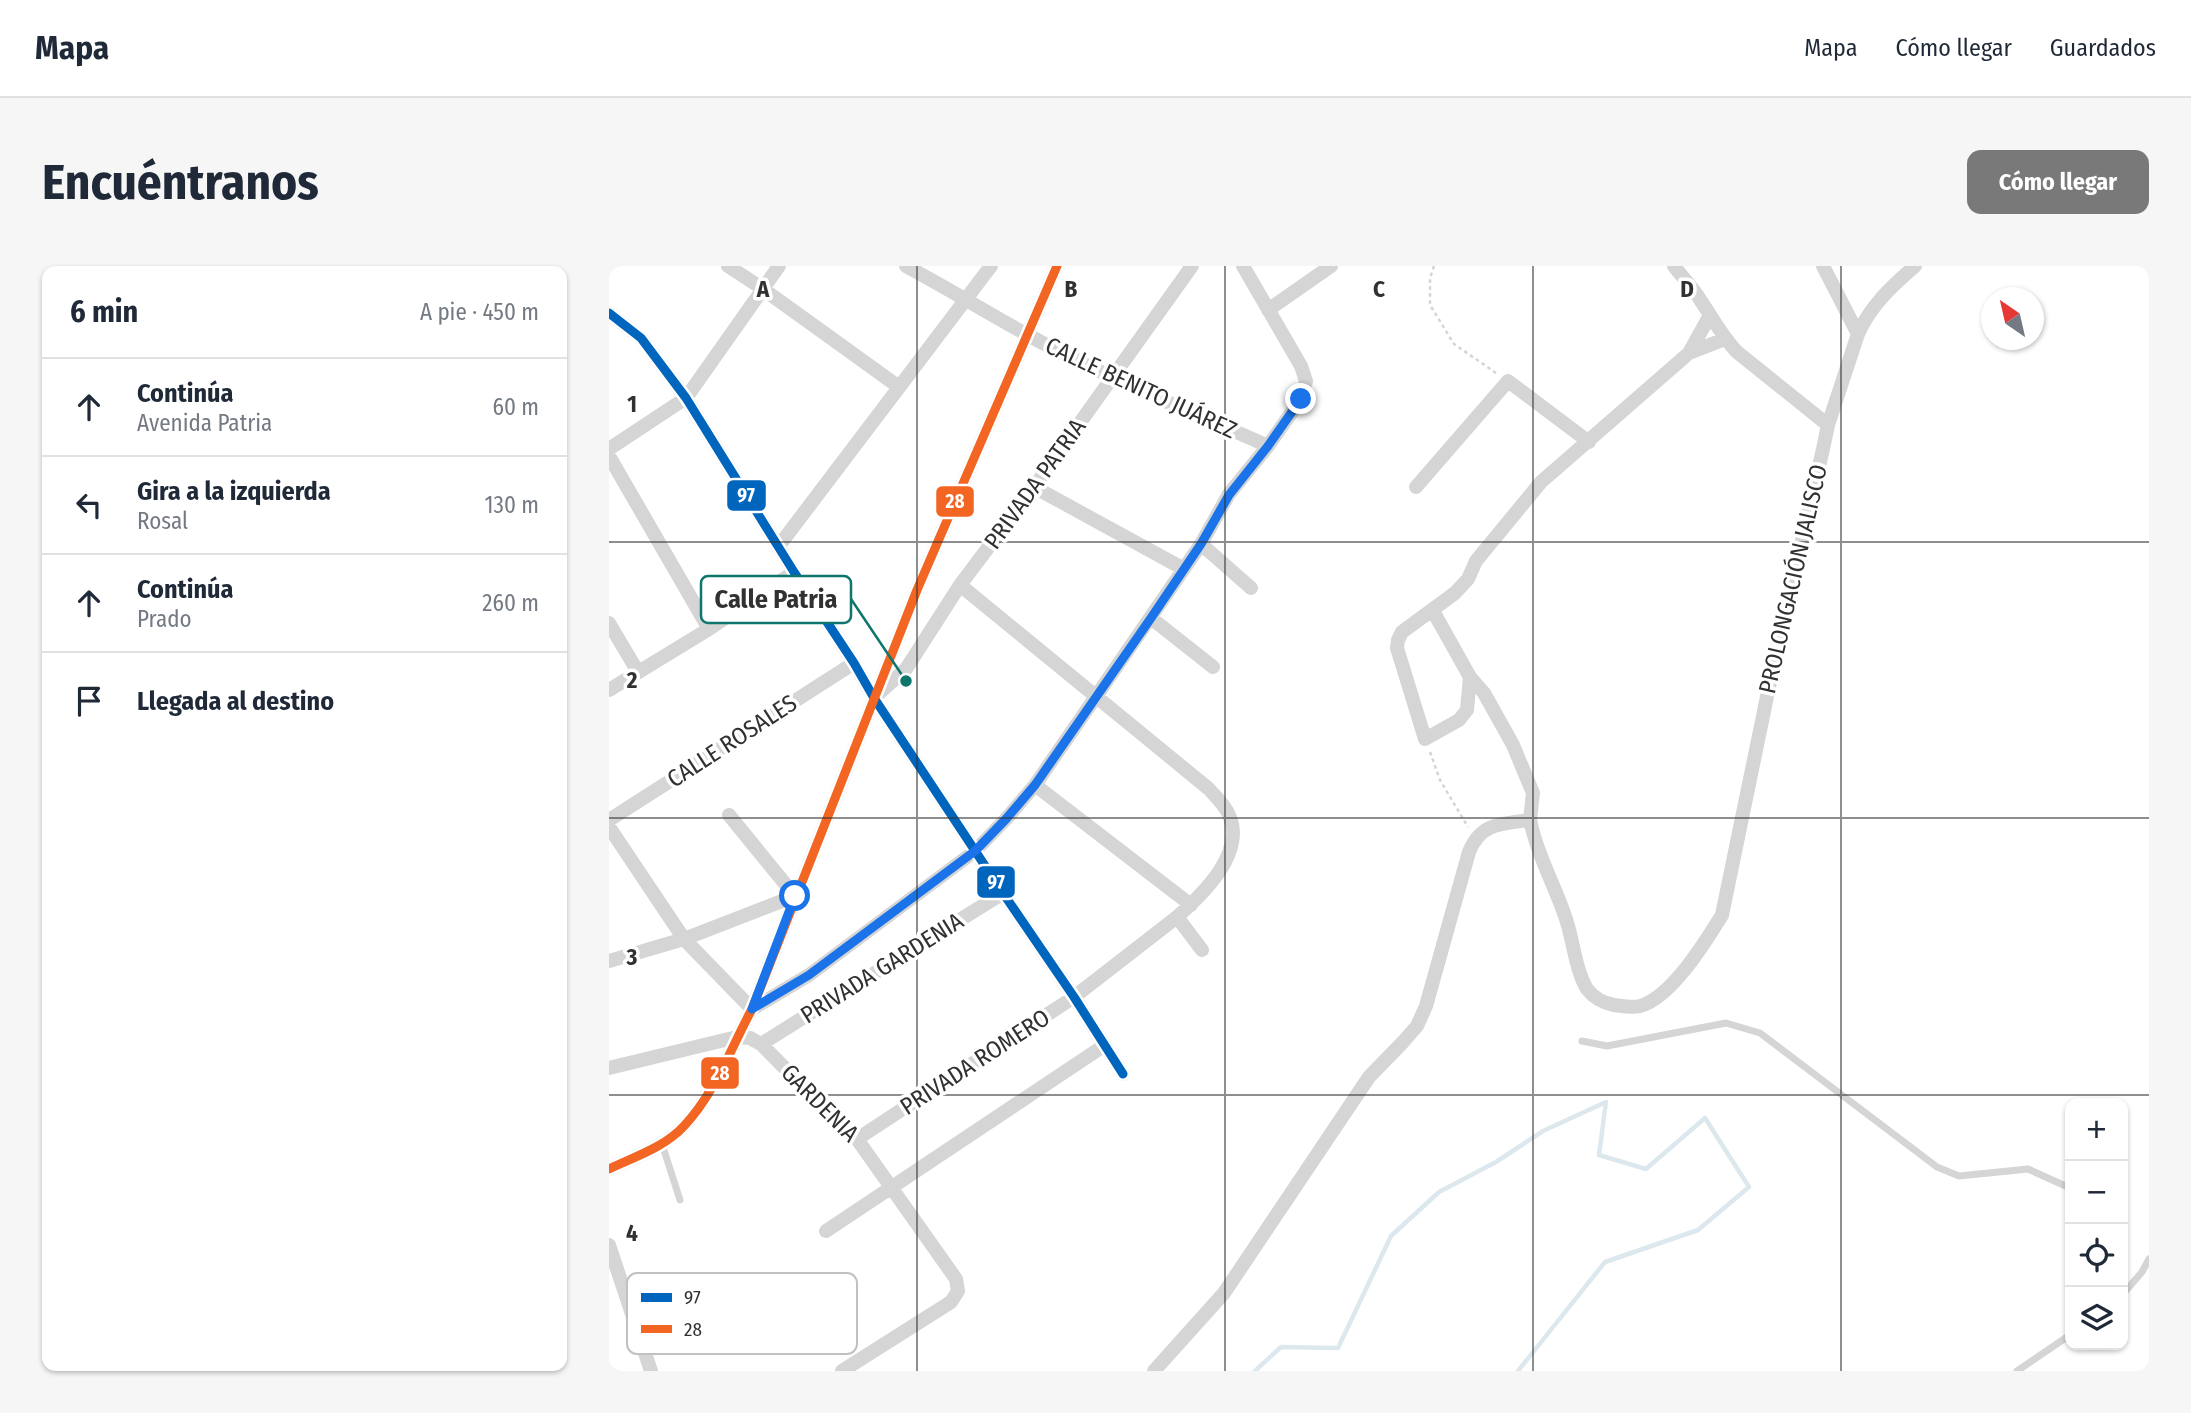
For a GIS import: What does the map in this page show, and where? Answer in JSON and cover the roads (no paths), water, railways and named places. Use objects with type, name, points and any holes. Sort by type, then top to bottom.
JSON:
[{"type":"street","points":[[728,266],[899,387]]},
{"type":"street","points":[[609,449],[686,398],[779,266]]},
{"type":"street","name":"CALLE BENITO JUÁREZ","points":[[906,266],[1027,335],[1268,446]]},
{"type":"street","points":[[778,547],[991,266]]},
{"type":"street","points":[[609,1169],[661,1143],[683,1128],[723,1067],[752,1009],[917,590],[1057,266]]},
{"type":"street","name":"PRIVADA PATRIA","points":[[874,698],[906,669],[960,585],[1034,487],[1192,266]]},
{"type":"street","points":[[752,1009],[809,975],[975,851],[1006,819],[1035,785],[1201,544],[1229,495],[1301,399],[1305,381],[1301,366],[1243,266]]},
{"type":"street","points":[[1268,310],[1331,266]]},
{"type":"street","points":[[1674,266],[1737,352],[1828,425]]},
{"type":"street","points":[[1823,266],[1858,334]]},
{"type":"street","name":"PROLONGACIÓN JALISCO","points":[[1530,820],[1565,916],[1588,990],[1602,1003],[1620,1006],[1639,1006],[1655,999],[1699,952],[1723,915],[1773,666],[1828,425],[1858,334],[1874,305],[1915,266]]},
{"type":"street","points":[[609,313],[641,338],[686,398],[874,698],[1123,1074]]},
{"type":"street","points":[[1470,677],[1467,710],[1459,720],[1425,739],[1397,648],[1402,632],[1433,611],[1468,579],[1476,561],[1541,482],[1689,353],[1709,317]]},
{"type":"street","points":[[1689,353],[1725,339]]},
{"type":"street","points":[[1416,486],[1508,381],[1589,442]]},
{"type":"street","points":[[609,456],[709,629]]},
{"type":"street","points":[[1034,487],[1184,569]]},
{"type":"street","points":[[1201,544],[1251,588]]},
{"type":"street","points":[[609,690],[709,629],[794,572]]},
{"type":"street","name":"PRIVADA ROMERO","points":[[857,1139],[1074,997],[1191,905],[1218,873],[1229,853],[1234,835],[1230,816],[1209,789],[960,585]]},
{"type":"street","points":[[1154,1371],[1224,1293],[1369,1077],[1417,1026],[1426,1006],[1475,838],[1500,824],[1530,820],[1532,793],[1513,745],[1433,611]]},
{"type":"street","points":[[1151,618],[1213,667]]},
{"type":"street","points":[[609,623],[638,672]]},
{"type":"street","name":"CALLE ROSALES","points":[[609,820],[854,663]]},
{"type":"street","points":[[1035,785],[1191,905]]},
{"type":"street","points":[[729,815],[795,896]]},
{"type":"street","points":[[609,827],[684,939],[752,1009]]},
{"type":"street","name":"PRIVADA GARDENIA","points":[[761,1044],[1003,893]]},
{"type":"street","points":[[609,961],[684,939],[795,896]]},
{"type":"street","points":[[1177,916],[1202,950]]},
{"type":"street","points":[[609,1068],[737,1037]]},
{"type":"street","name":"GARDENIA","points":[[737,1037],[750,1038],[761,1044],[857,1139],[956,1279],[958,1292],[951,1302],[842,1371]]},
{"type":"street","points":[[826,1231],[1105,1045]]},
{"type":"street","points":[[609,1245],[627,1299]]},
{"type":"street","points":[[645,1354],[651,1371]]},
{"type":"lane","points":[[1582,1041],[1607,1046],[1726,1023],[1759,1033],[1937,1167],[1959,1175],[2028,1169],[2065,1186]]},
{"type":"lane","points":[[661,1143],[680,1200]]},
{"type":"lane","points":[[2128,1288],[2149,1259]]},
{"type":"lane","points":[[2017,1371],[2065,1338]]},
{"type":"waterway","points":[[1255,1371],[1281,1347],[1338,1348],[1391,1236],[1439,1192],[1496,1162],[1543,1131],[1606,1102],[1599,1155],[1646,1169],[1705,1118],[1749,1187],[1698,1230],[1605,1262],[1518,1371]]},
{"type":"place","name":"Calle Patria","points":[[906,681]]}]
